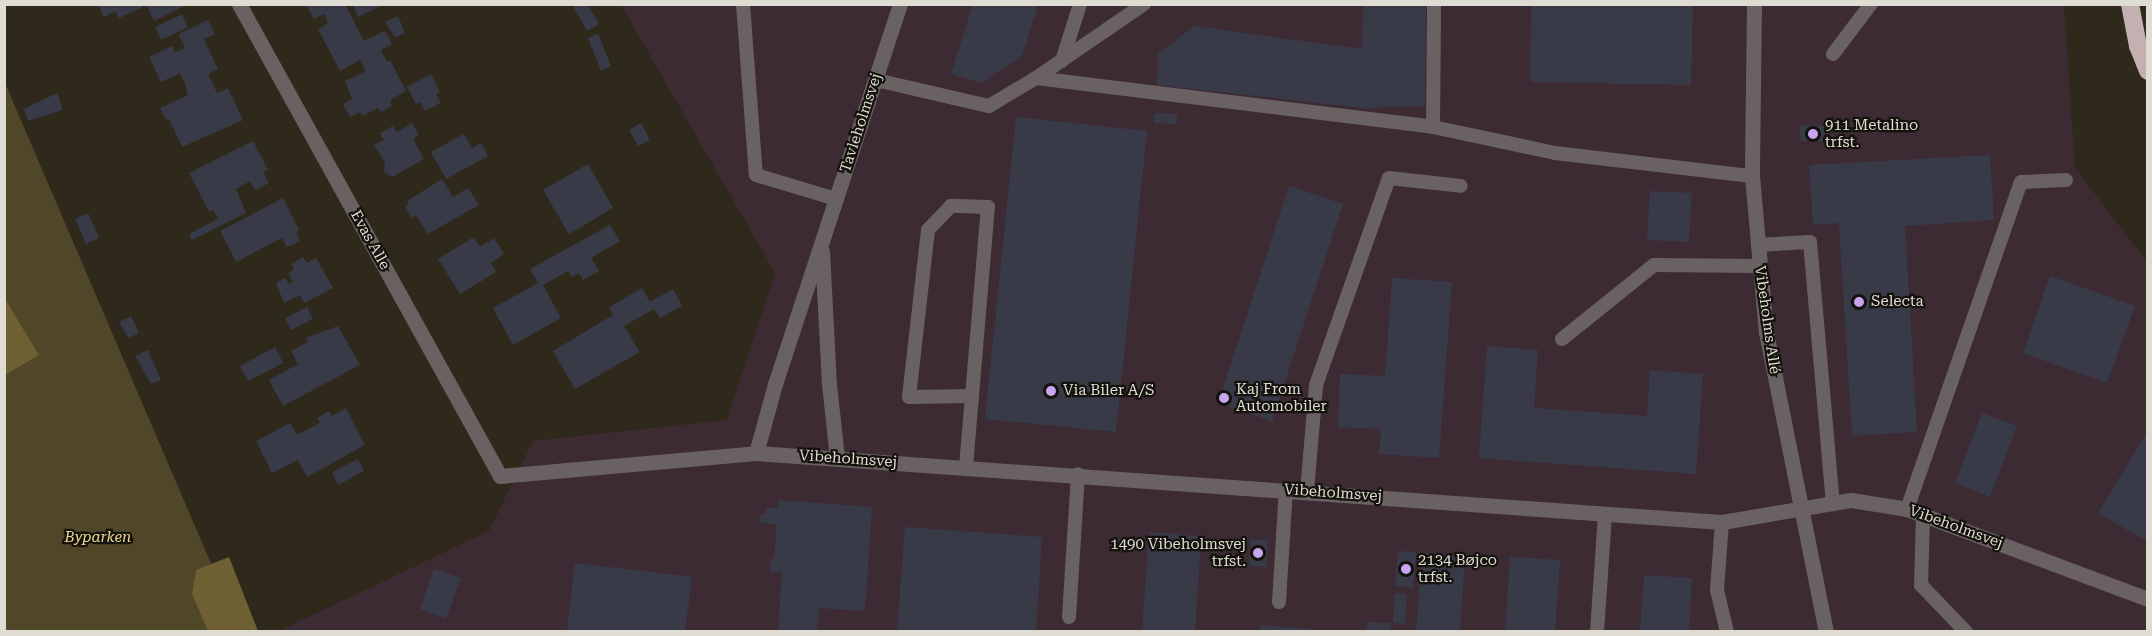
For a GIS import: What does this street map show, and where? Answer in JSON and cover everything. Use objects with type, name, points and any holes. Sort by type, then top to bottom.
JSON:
[{"type":"highway","points":[[2130,4],[2138,46],[2148,71]]},
{"type":"street","name":"Evas Alle","points":[[239,4],[500,476]]},
{"type":"street","name":"Tavleholmsvej","points":[[756,453],[776,384],[900,4]]},
{"type":"street","name":"Vibeholms Allé","points":[[1754,4],[1752,176],[1766,332],[1826,632]]},
{"type":"street","name":"Tavleholmsvej","points":[[822,242],[829,384],[837,458]]},
{"type":"street","name":"Vibeholmsvej","points":[[500,476],[756,453],[1078,474],[1722,522],[1851,500],[1907,509],[2148,599]]},
{"type":"lane","points":[[743,4],[756,175],[836,199]]},
{"type":"lane","points":[[1062,61],[1080,4]]},
{"type":"lane","points":[[876,80],[989,106],[1062,61],[1144,4]]},
{"type":"lane","points":[[1433,127],[1434,4]]},
{"type":"lane","points":[[1833,54],[1871,4]]},
{"type":"lane","points":[[1036,78],[1433,127],[1555,153],[1752,176]]},
{"type":"lane","points":[[1307,491],[1316,386],[1389,178],[1461,186]]},
{"type":"lane","points":[[1907,509],[2021,182],[2066,180]]},
{"type":"lane","points":[[966,467],[988,207],[951,206],[928,230],[909,397],[972,396]]},
{"type":"lane","points":[[1758,245],[1810,242],[1833,503]]},
{"type":"lane","points":[[1562,339],[1654,265],[1759,266]]},
{"type":"lane","points":[[1069,617],[1078,474]]},
{"type":"lane","points":[[1279,602],[1286,489]]},
{"type":"lane","points":[[1597,632],[1605,514]]},
{"type":"lane","points":[[1923,515],[1920,585],[1966,632]]},
{"type":"lane","points":[[1722,522],[1717,590],[1727,632]]},
{"type":"shaded area","points":[[621,5],[2064,5],[2075,168],[2147,262],[2147,631],[277,632],[489,531],[533,441],[727,420],[775,273]]},
{"type":"shaded area","points":[[5,299],[39,355],[4,375]]},
{"type":"shaded area","points":[[229,557],[258,631],[208,631],[192,594],[196,570]]},
{"type":"green space","name":"Byparken","points":[[5,83],[240,631],[5,631]]},
{"type":"building","points":[[146,4],[189,4],[154,21]]},
{"type":"building","points":[[306,4],[345,4],[364,41],[385,31],[392,44],[381,50],[387,62],[390,60],[406,91],[392,99],[390,102],[392,106],[381,112],[378,108],[363,116],[360,112],[350,117],[343,104],[352,99],[345,81],[366,71],[360,60],[340,71],[318,29],[328,23],[324,14],[314,19]]},
{"type":"building","points":[[352,4],[384,4],[358,17]]},
{"type":"building","points":[[572,4],[587,4],[599,24],[587,31]]},
{"type":"building","points":[[973,4],[1038,4],[1022,56],[981,83],[951,74]]},
{"type":"building","points":[[1363,4],[1426,4],[1425,106],[1363,108],[1157,85],[1158,54],[1194,26],[1362,49]]},
{"type":"building","points":[[1531,4],[1693,4],[1691,85],[1530,82]]},
{"type":"building","points":[[98,5],[142,5],[143,7],[119,18],[115,11],[104,17]]},
{"type":"building","points":[[182,14],[188,27],[161,40],[155,27]]},
{"type":"building","points":[[398,16],[405,33],[395,37],[385,22]]},
{"type":"building","points":[[208,20],[215,34],[204,39],[218,69],[208,74],[217,93],[228,88],[243,120],[182,147],[169,119],[166,120],[160,108],[188,95],[185,84],[180,73],[161,82],[149,57],[172,46],[175,52],[185,48],[178,34]]},
{"type":"building","points":[[598,34],[611,66],[601,71],[588,38]]},
{"type":"building","points":[[431,74],[440,92],[436,94],[441,103],[425,111],[420,102],[416,104],[407,87]]},
{"type":"building","points":[[57,93],[63,110],[28,121],[24,109]]},
{"type":"building","points":[[1154,113],[1177,114],[1176,124],[1154,123]]},
{"type":"building","points":[[1016,117],[1147,131],[1116,432],[985,419]]},
{"type":"building","points":[[412,123],[419,135],[413,139],[424,159],[392,177],[384,172],[385,163],[374,145],[384,140],[380,133],[393,126],[397,132]]},
{"type":"building","points":[[641,123],[650,140],[638,146],[629,130]]},
{"type":"building","name":"911 Metalino trfst.","points":[[1800,125],[1827,126],[1827,142],[1800,141]]},
{"type":"building","points":[[464,134],[472,148],[481,143],[488,156],[446,179],[431,152]]},
{"type":"building","points":[[253,141],[268,170],[263,172],[269,183],[255,190],[250,181],[236,189],[246,213],[192,240],[189,234],[218,219],[213,210],[209,212],[189,173]]},
{"type":"building","points":[[1990,155],[1994,220],[1905,226],[1917,432],[1852,436],[1839,223],[1813,225],[1809,165]]},
{"type":"building","points":[[588,164],[613,208],[569,234],[543,190]]},
{"type":"building","points":[[442,179],[453,197],[468,188],[479,205],[428,234],[416,215],[412,218],[405,206],[409,204],[407,201]]},
{"type":"building","points":[[1289,186],[1343,204],[1272,421],[1218,403]]},
{"type":"building","points":[[1650,191],[1692,193],[1689,242],[1647,240]]},
{"type":"building","points":[[283,198],[299,230],[296,232],[300,241],[287,247],[282,238],[236,262],[220,231]]},
{"type":"building","points":[[88,213],[99,238],[86,244],[75,219]]},
{"type":"building","points":[[610,225],[620,241],[591,258],[599,271],[583,280],[579,273],[572,277],[568,271],[543,285],[561,318],[513,345],[493,308],[538,283],[530,269]]},
{"type":"building","points":[[474,237],[480,247],[494,238],[504,254],[491,263],[496,272],[460,294],[438,259]]},
{"type":"building","points":[[303,257],[307,263],[316,258],[333,288],[304,303],[300,295],[284,303],[276,283],[285,278],[289,284],[293,282],[288,273],[294,270],[291,264]]},
{"type":"building","points":[[2050,276],[2135,306],[2107,383],[2023,353]]},
{"type":"building","points":[[1392,278],[1452,282],[1439,458],[1379,454],[1381,429],[1338,427],[1340,374],[1385,376]]},
{"type":"building","points":[[642,288],[650,302],[673,289],[682,306],[660,318],[654,309],[624,326],[640,352],[575,389],[553,351],[613,315],[609,307]]},
{"type":"building","points":[[307,307],[313,319],[291,330],[285,318]]},
{"type":"building","points":[[131,316],[139,333],[128,338],[119,322]]},
{"type":"building","points":[[338,326],[360,365],[283,406],[269,380],[298,364],[291,351],[308,342],[306,338]]},
{"type":"building","points":[[1487,346],[1538,350],[1534,408],[1647,416],[1650,370],[1703,374],[1696,474],[1479,458]]},
{"type":"building","points":[[275,347],[283,363],[248,381],[240,366]]},
{"type":"building","points":[[148,350],[161,380],[151,384],[135,356]]},
{"type":"building","points":[[346,408],[365,445],[307,477],[298,460],[272,473],[256,441],[290,423],[297,435],[320,423],[317,418],[329,411],[332,416]]},
{"type":"building","points":[[1982,413],[2017,426],[1990,497],[1955,483]]},
{"type":"building","points":[[2148,430],[2148,542],[2098,513]]},
{"type":"building","points":[[358,459],[364,471],[338,485],[332,472]]},
{"type":"building","points":[[779,500],[872,507],[865,611],[819,608],[817,632],[778,632],[782,572],[770,571],[771,559],[774,559],[777,524],[762,523],[759,520],[760,515],[766,513],[766,507],[778,508]]},
{"type":"building","points":[[905,527],[1042,537],[1036,632],[897,632]]},
{"type":"building","points":[[1149,532],[1201,536],[1195,632],[1142,632]]},
{"type":"building","name":"1490 Vibeholmsvej trfst.","points":[[1251,539],[1268,540],[1266,567],[1249,566]]},
{"type":"building","name":"2134 Bøjco trfst.","points":[[1398,551],[1416,552],[1413,588],[1395,586]]},
{"type":"building","points":[[1422,552],[1465,556],[1460,632],[1416,632]]},
{"type":"building","points":[[1510,557],[1560,560],[1555,632],[1505,632]]},
{"type":"building","points":[[575,563],[692,577],[685,632],[567,632]]},
{"type":"building","points":[[434,569],[461,578],[446,619],[420,609]]},
{"type":"building","points":[[1644,575],[1692,578],[1689,632],[1640,632]]},
{"type":"building","points":[[1395,593],[1407,594],[1405,624],[1393,623]]},
{"type":"building","points":[[1367,622],[1391,623],[1391,632],[1366,632]]},
{"type":"building","points":[[1260,625],[1318,630],[1318,632],[1259,632]]},
{"type":"place","name":"911 Metalino trfst.","points":[[1813,134]]},
{"type":"place","name":"Selecta","points":[[1859,302]]},
{"type":"place","name":"Via Biler A/S","points":[[1051,391]]},
{"type":"place","name":"Kaj From Automobiler","points":[[1224,398]]},
{"type":"place","name":"1490 Vibeholmsvej trfst.","points":[[1258,553]]},
{"type":"place","name":"2134 Bøjco trfst.","points":[[1406,569]]}]
